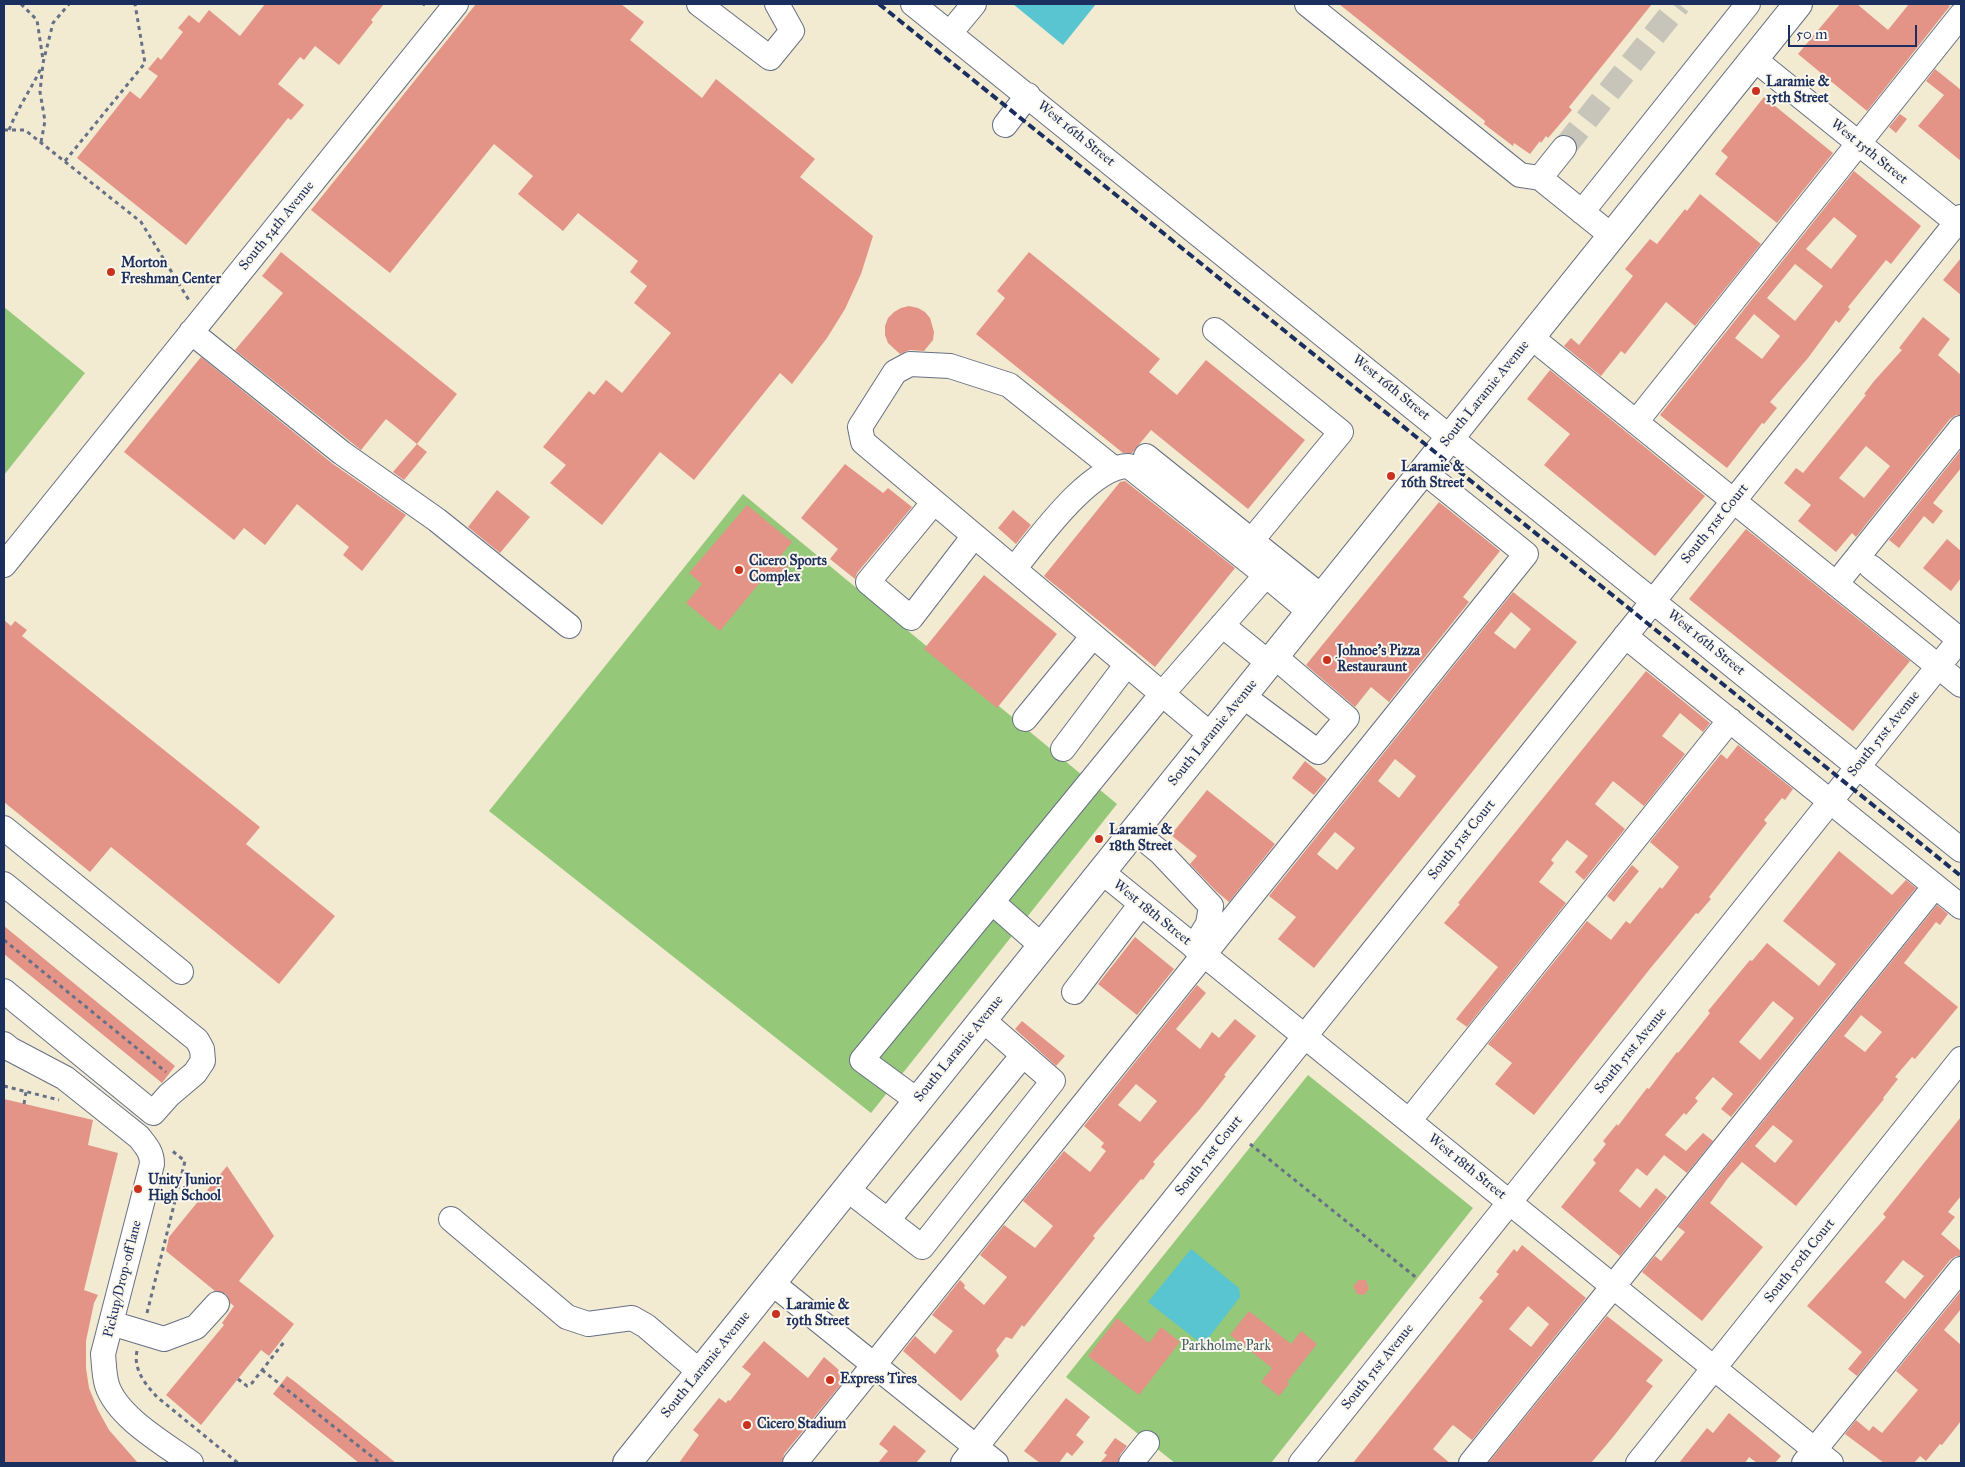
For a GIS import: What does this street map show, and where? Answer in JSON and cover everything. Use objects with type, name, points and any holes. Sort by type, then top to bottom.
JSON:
[{"type":"main road","name":"South Laramie Avenue","points":[[632,1462],[700,1372],[1102,872],[1144,839],[1211,736],[1798,4]]},
{"type":"street","name":"South 54th Avenue","points":[[4,565],[456,4]]},
{"type":"street","points":[[699,4],[770,58],[792,31],[777,4]]},
{"type":"street","name":"West 16th Street","points":[[913,4],[1961,850]]},
{"type":"street","points":[[950,34],[974,4]]},
{"type":"street","points":[[1307,4],[1520,175],[1540,178],[1612,236]]},
{"type":"street","points":[[1582,212],[1748,4]]},
{"type":"street","points":[[1636,422],[1961,16]]},
{"type":"street","name":"West 15th Street","points":[[1754,59],[1960,221]]},
{"type":"street","points":[[1005,125],[1028,95]]},
{"type":"street","points":[[1540,178],[1564,148]]},
{"type":"street","name":"South 51st Court","points":[[969,1455],[1960,221]]},
{"type":"street","points":[[1215,330],[1341,432],[1252,540]]},
{"type":"street","points":[[191,332],[342,453],[437,520],[569,626]]},
{"type":"street","points":[[1531,337],[1961,685]]},
{"type":"street","points":[[1113,468],[1009,384],[950,366],[910,364],[895,372],[860,427],[863,442],[1211,736]]},
{"type":"street","points":[[1836,584],[1961,428]]},
{"type":"street","points":[[1146,456],[1252,540],[1316,604]]},
{"type":"street","points":[[1014,569],[1060,512],[1089,484],[1113,468],[1129,466],[1266,575],[1316,604]]},
{"type":"street","points":[[795,1463],[1199,951],[1526,554],[1423,472]]},
{"type":"street","points":[[934,502],[868,582],[911,618],[974,536]]},
{"type":"street","points":[[1871,568],[1961,639]]},
{"type":"street","points":[[918,1101],[862,1060],[1162,694],[1266,575]]},
{"type":"street","points":[[1222,625],[1272,660],[1347,718],[1318,752],[1243,696]]},
{"type":"street","points":[[1025,719],[1093,636]]},
{"type":"street","points":[[1625,636],[1961,907]]},
{"type":"street","name":"South 51st Avenue","points":[[1301,1463],[1961,639]]},
{"type":"street","points":[[1063,748],[1127,664]]},
{"type":"street","points":[[1409,1121],[1730,720]]},
{"type":"street","points":[[4,828],[181,972]]},
{"type":"street","points":[[1144,839],[1211,906],[1199,951]]},
{"type":"street","name":"West 18th Street","points":[[1102,872],[1714,1368],[1817,1459]]},
{"type":"street","points":[[4,884],[197,1040],[202,1049],[203,1061],[195,1073],[169,1095],[153,1113],[139,1137]]},
{"type":"street","points":[[1471,1463],[1935,886]]},
{"type":"street","points":[[992,902],[1042,946]]},
{"type":"street","points":[[1074,992],[1141,904]]},
{"type":"street","points":[[4,991],[153,1113]]},
{"type":"street","points":[[847,1189],[922,1247],[1053,1081],[983,1020]]},
{"type":"street","name":"Pickup/Drop-off lane","points":[[4,1044],[65,1078],[139,1137],[147,1146],[152,1156],[152,1164],[103,1354],[104,1369],[107,1386],[116,1404],[135,1421],[191,1463]]},
{"type":"street","points":[[888,1220],[1023,1055]]},
{"type":"street","name":"South 50th Court","points":[[1638,1463],[1961,1058]]},
{"type":"street","points":[[451,1219],[567,1317],[588,1324],[632,1318],[646,1326],[700,1372]]},
{"type":"street","points":[[1817,1459],[1961,1269]]},
{"type":"street","points":[[772,1283],[874,1365],[969,1455],[996,1463]]},
{"type":"street","points":[[111,1323],[164,1339],[196,1327],[218,1304]]},
{"type":"street","points":[[1131,1463],[1147,1443]]},
{"type":"path","points":[[9,130],[17,110],[33,85],[43,63],[37,20],[21,4]]},
{"type":"path","points":[[41,142],[46,121],[40,92],[43,63],[53,23],[69,4]]},
{"type":"path","points":[[65,161],[145,62],[135,4]]},
{"type":"path","points":[[4,130],[25,130],[142,222],[190,303]]},
{"type":"path","points":[[4,940],[168,1074]]},
{"type":"path","points":[[4,1086],[67,1102]]},
{"type":"path","points":[[24,1104],[26,1092]]},
{"type":"path","points":[[1250,1144],[1418,1279]]},
{"type":"path","points":[[238,1379],[247,1386],[252,1383],[284,1342]]},
{"type":"path","points":[[262,1370],[380,1463]]},
{"type":"green space","points":[[4,307],[85,373],[4,475]]},
{"type":"green space","name":"Cicero Sports Complex","points":[[743,494],[1117,804],[871,1113],[489,811]]},
{"type":"green space","name":"Parkholme Park","points":[[1308,1075],[1473,1208],[1271,1463],[1175,1463],[1066,1377]]},
{"type":"water","points":[[1013,4],[1096,4],[1063,45]]},
{"type":"water","points":[[1191,1249],[1239,1288],[1240,1297],[1203,1345],[1148,1302]]},
{"type":"building","points":[[265,4],[384,4],[371,20],[373,22],[339,65],[315,46],[304,60],[300,57],[278,84],[304,105],[291,120],[288,118],[186,245],[77,158],[130,91],[140,99],[158,76],[148,69],[158,57],[161,60],[183,32],[178,28],[189,15],[199,23],[209,10],[240,36]]},
{"type":"building","points":[[476,4],[621,4],[644,22],[630,40],[702,98],[716,79],[815,159],[800,177],[873,236],[861,274],[845,309],[827,338],[792,384],[780,373],[694,480],[660,452],[602,525],[550,483],[566,465],[543,447],[589,391],[594,395],[606,380],[622,393],[671,333],[634,303],[647,286],[630,272],[638,261],[578,213],[563,231],[518,194],[533,176],[494,144],[390,273],[311,210]]},
{"type":"building","points":[[1339,4],[1652,4],[1569,107],[1572,110],[1548,138],[1546,136],[1541,143],[1540,141],[1530,154],[1514,143],[1513,146],[1484,124],[1485,121]]},
{"type":"building","points":[[1840,4],[1857,4],[1888,30],[1909,4],[1947,4],[1950,6],[1867,111],[1798,54]]},
{"type":"building","points":[[1935,69],[1961,90],[1961,161],[1918,126],[1944,95],[1926,81]]},
{"type":"building","points":[[1764,97],[1833,153],[1777,223],[1715,174],[1728,157],[1721,151]]},
{"type":"building","points":[[1900,114],[1907,119],[1896,133],[1889,127]]},
{"type":"building","points":[[1854,171],[1921,226],[1891,264],[1886,260],[1848,307],[1850,309],[1839,323],[1836,320],[1808,358],[1770,402],[1777,408],[1764,424],[1762,423],[1727,468],[1660,415]],"holes":[[[1834,217],[1857,236],[1831,269],[1806,249]],[[1795,264],[1823,286],[1795,321],[1767,298]],[[1754,314],[1780,336],[1762,359],[1735,338]]]},
{"type":"building","points":[[1700,194],[1761,244],[1695,326],[1666,302],[1625,354],[1621,351],[1601,376],[1564,346],[1571,338],[1579,345],[1633,276],[1625,269],[1650,239],[1657,244],[1685,209],[1687,211]]},
{"type":"building","points":[[281,252],[457,394],[417,444],[386,419],[361,450],[235,350],[283,293],[262,276]]},
{"type":"building","points":[[1029,252],[1160,359],[1149,372],[1177,395],[1206,360],[1305,440],[1248,509],[1151,430],[1132,453],[1123,453],[976,334],[1005,298],[997,291]]},
{"type":"building","points":[[1961,258],[1961,295],[1943,280]]},
{"type":"building","points":[[909,306],[925,312],[930,318],[934,332],[933,340],[924,351],[910,350],[900,354],[888,343],[885,335],[885,326],[888,318],[894,312]]},
{"type":"building","points":[[1923,317],[1950,339],[1938,355],[1961,375],[1961,415],[1956,415],[1950,419],[1856,537],[1852,533],[1836,552],[1798,521],[1811,505],[1784,483],[1796,468],[1803,473],[1866,395],[1864,394],[1875,380],[1902,350],[1899,348]],"holes":[[[1866,446],[1890,466],[1864,498],[1839,478]]]},
{"type":"building","points":[[201,357],[333,464],[406,515],[362,571],[343,555],[349,547],[297,504],[265,545],[244,528],[234,540],[124,452]]},
{"type":"building","points":[[1550,370],[1705,496],[1655,556],[1544,465],[1570,434],[1527,399]]},
{"type":"building","points":[[417,444],[427,452],[404,480],[393,472]]},
{"type":"building","points":[[1961,450],[1961,468],[1933,503],[1943,511],[1933,524],[1924,516],[1899,548],[1889,540]]},
{"type":"building","points":[[845,464],[883,493],[888,488],[912,507],[857,573],[855,579],[830,559],[838,549],[801,518]]},
{"type":"building","points":[[1125,481],[1235,568],[1155,667],[1044,576],[1120,482]]},
{"type":"building","points":[[497,490],[530,517],[500,553],[468,527]]},
{"type":"building","points":[[1439,502],[1500,551],[1463,597],[1469,602],[1389,702],[1371,687],[1355,707],[1306,665]]},
{"type":"building","name":"Cicero Sports Complex","points":[[747,505],[792,542],[779,558],[788,566],[775,582],[766,575],[720,631],[686,603],[702,584],[689,573]]},
{"type":"building","points":[[1013,510],[1031,525],[1016,544],[998,528]]},
{"type":"building","points":[[1746,529],[1910,661],[1853,731],[1689,599]]},
{"type":"building","points":[[1947,539],[1961,551],[1961,578],[1951,591],[1923,568]]},
{"type":"building","points":[[984,575],[1057,634],[997,708],[924,649]]},
{"type":"building","points":[[1513,592],[1577,642],[1314,968],[1278,939],[1296,917],[1269,896]],"holes":[[[1511,612],[1531,629],[1515,649],[1494,633]],[[1395,759],[1416,776],[1399,798],[1378,781]],[[1335,832],[1355,848],[1337,870],[1317,854]]]},
{"type":"building","points":[[4,620],[11,626],[15,621],[27,630],[22,636],[260,827],[246,844],[335,916],[279,984],[111,847],[90,872],[4,802]]},
{"type":"building","points":[[1646,671],[1710,723],[1703,732],[1680,713],[1662,736],[1685,754],[1644,806],[1613,781],[1595,804],[1625,829],[1584,880],[1575,872],[1588,856],[1567,840],[1551,860],[1554,863],[1539,882],[1566,903],[1467,1027],[1456,1019],[1498,967],[1444,923],[1460,904],[1458,903]]},
{"type":"building","points":[[1738,745],[1793,789],[1785,800],[1782,798],[1764,820],[1767,823],[1709,897],[1711,899],[1698,914],[1696,913],[1649,970],[1534,1115],[1495,1084],[1512,1063],[1488,1044],[1587,921],[1611,940],[1626,921],[1630,924],[1660,887],[1662,889],[1679,867],[1650,842],[1721,754],[1727,759]]},
{"type":"building","points":[[1305,761],[1327,779],[1314,795],[1292,778]]},
{"type":"building","points":[[1207,790],[1275,844],[1229,902],[1190,864],[1197,856],[1171,835]]},
{"type":"building","points":[[1839,851],[1892,895],[1906,880],[1916,888],[1731,1117],[1721,1109],[1733,1094],[1713,1077],[1695,1098],[1698,1101],[1686,1115],[1684,1113],[1665,1135],[1686,1151],[1703,1133],[1713,1141],[1687,1173],[1664,1155],[1647,1176],[1637,1168],[1619,1191],[1640,1208],[1656,1188],[1667,1197],[1620,1256],[1561,1207],[1596,1163],[1593,1160],[1606,1144],[1603,1141],[1617,1124],[1618,1126],[1647,1088],[1649,1089],[1710,1013],[1708,1011],[1750,960],[1752,961],[1767,943],[1819,986],[1836,964],[1783,921]],"holes":[[[1773,1001],[1794,1018],[1760,1060],[1739,1042]]]},
{"type":"building","points":[[1632,865],[1639,871],[1614,902],[1607,896]]},
{"type":"building","points":[[1937,905],[1948,914],[1940,925],[1936,922],[1904,963],[1958,1007],[1915,1059],[1912,1057],[1895,1077],[1898,1079],[1884,1099],[1796,1206],[1742,1162],[1728,1178],[1710,1203],[1763,1247],[1702,1321],[1642,1272],[1655,1256],[1661,1261],[1685,1232],[1678,1227]],"holes":[[[1861,1015],[1882,1032],[1865,1052],[1844,1036]],[[1773,1125],[1793,1141],[1775,1163],[1755,1146]]]},
{"type":"building","points":[[4,926],[175,1066],[162,1083],[4,954]]},
{"type":"building","points":[[1135,937],[1174,969],[1137,1015],[1098,984]]},
{"type":"building","points":[[1197,985],[1206,993],[1176,1029],[1200,1049],[1212,1032],[1219,1038],[1235,1019],[1256,1036],[1224,1075],[1226,1076],[1200,1109],[1153,1162],[1155,1164],[1143,1180],[1141,1179],[1093,1236],[1095,1238],[1024,1327],[1022,1325],[1012,1339],[1006,1337],[996,1350],[999,1356],[961,1401],[903,1351],[915,1336],[935,1354],[953,1331],[932,1315],[960,1280],[965,1285],[964,1288],[984,1305],[1007,1277],[980,1255],[1004,1225],[1035,1248],[1053,1226],[1023,1201],[1064,1151],[1090,1172],[1106,1151],[1101,1147],[1104,1143],[1084,1126]],"holes":[[[1136,1084],[1157,1101],[1140,1122],[1118,1105]]]},
{"type":"building","points":[[1022,1021],[1065,1056],[1056,1066],[1015,1029]]},
{"type":"building","points":[[4,1099],[93,1120],[88,1145],[118,1153],[84,1290],[98,1295],[94,1303],[86,1341],[86,1368],[89,1388],[98,1410],[109,1430],[138,1463],[4,1463]]},
{"type":"building","points":[[1961,1117],[1961,1196],[1948,1212],[1955,1217],[1941,1234],[1961,1251],[1961,1256],[1956,1256],[1950,1260],[1857,1376],[1848,1369],[1862,1352],[1807,1306],[1886,1217],[1883,1214]],"holes":[[[1903,1260],[1924,1276],[1905,1299],[1885,1282]]]},
{"type":"building","points":[[227,1166],[274,1236],[239,1281],[294,1324],[269,1356],[261,1350],[201,1425],[166,1395],[224,1325],[222,1323],[234,1306],[230,1303],[226,1294],[215,1291],[166,1251],[169,1237]]},
{"type":"building","points":[[1522,1245],[1586,1298],[1472,1440],[1453,1425],[1451,1427],[1433,1449],[1450,1463],[1353,1463],[1483,1301],[1479,1298],[1499,1274],[1496,1272],[1514,1249],[1517,1252]],"holes":[[[1528,1306],[1549,1324],[1531,1347],[1509,1329]]]},
{"type":"building","points":[[1359,1280],[1366,1280],[1369,1289],[1364,1295],[1357,1294],[1353,1286]]},
{"type":"building","points":[[1961,1291],[1961,1309],[1944,1330],[1961,1345],[1961,1421],[1942,1445],[1940,1444],[1926,1461],[1920,1456],[1914,1463],[1884,1463],[1845,1434],[1856,1420],[1869,1431],[1873,1426],[1882,1433],[1918,1390],[1896,1371]]},
{"type":"building","points":[[1249,1311],[1291,1344],[1301,1331],[1317,1344],[1287,1382],[1289,1384],[1279,1396],[1261,1382],[1272,1368],[1230,1335]]},
{"type":"building","points":[[1607,1316],[1663,1360],[1646,1381],[1653,1386],[1613,1437],[1591,1463],[1488,1463]]},
{"type":"building","points":[[1117,1318],[1149,1343],[1161,1327],[1180,1342],[1139,1395],[1088,1356]]},
{"type":"building","points":[[764,1341],[808,1378],[824,1357],[847,1377],[784,1454],[782,1463],[679,1463],[699,1435],[693,1430],[719,1398],[726,1403],[728,1400],[730,1401],[751,1374],[742,1367]]},
{"type":"building","points":[[287,1376],[396,1463],[359,1463],[273,1394]]},
{"type":"building","points":[[1066,1398],[1090,1417],[1076,1435],[1084,1442],[1072,1456],[1067,1452],[1059,1463],[1040,1463],[1024,1451]]},
{"type":"building","points":[[1729,1413],[1781,1456],[1775,1463],[1757,1463],[1749,1457],[1745,1463],[1679,1463],[1707,1428],[1713,1433]]},
{"type":"building","points":[[894,1425],[926,1451],[916,1463],[878,1463],[888,1451],[879,1444]]},
{"type":"building","points":[[1115,1438],[1127,1446],[1120,1455],[1118,1463],[1100,1463],[1107,1455],[1104,1453]]},
{"type":"tunnel","points":[[1564,148],[1679,4]]},
{"type":"railway","points":[[879,4],[1961,876]]},
{"type":"place","name":"Laramie & 15th Street","points":[[1756,91]]},
{"type":"place","name":"Morton Freshman Center","points":[[111,272]]},
{"type":"place","name":"Laramie & 16th Street","points":[[1391,476]]},
{"type":"place","name":"Cicero Sports Complex","points":[[739,570]]},
{"type":"place","name":"Johnoe's Pizza Restauraunt","points":[[1327,660]]},
{"type":"place","name":"Laramie & 18th Street","points":[[1099,839]]},
{"type":"place","name":"Unity Junior High School","points":[[138,1189]]},
{"type":"place","name":"Laramie & 19th Street","points":[[776,1314]]},
{"type":"place","name":"Express Tires","points":[[830,1380]]},
{"type":"place","name":"Cicero Stadium","points":[[747,1425]]}]
